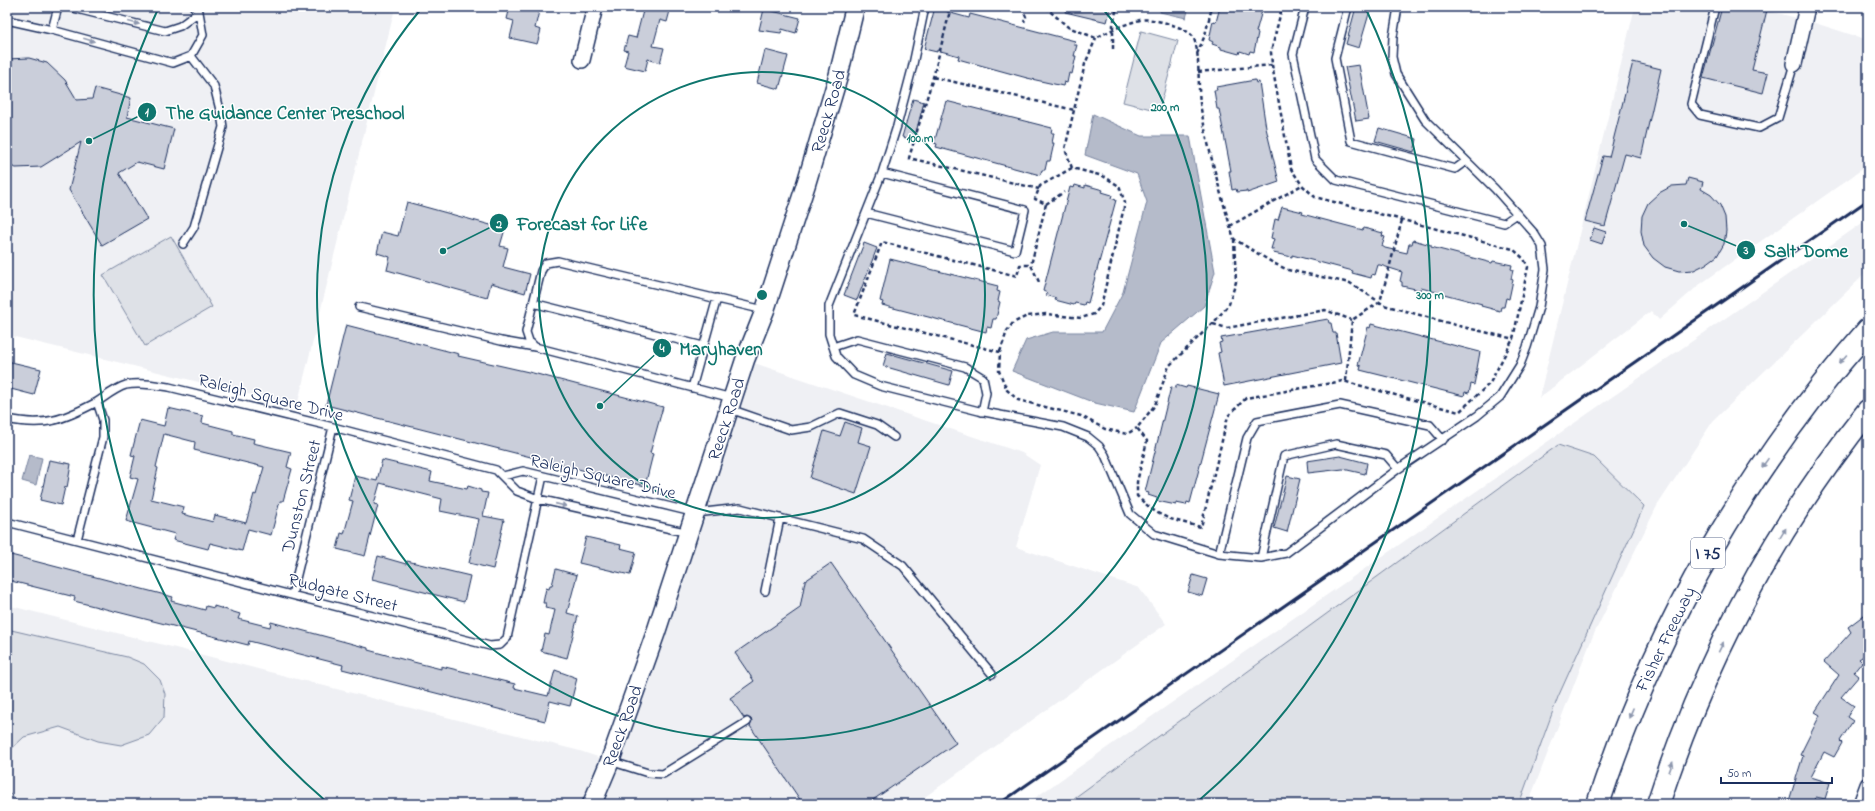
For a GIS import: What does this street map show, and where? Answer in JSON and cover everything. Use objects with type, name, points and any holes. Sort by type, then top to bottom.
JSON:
[{"type":"highway","name":"Fisher Freeway","points":[[1598,804],[1623,732],[1646,675],[1672,620],[1701,566],[1748,487],[1792,424],[1839,363],[1868,330]]},
{"type":"highway","points":[[1658,804],[1685,728],[1735,618],[1756,578],[1798,508],[1828,464],[1868,411]]},
{"type":"street","points":[[582,60],[595,7]]},
{"type":"street","name":"Reeck Road","points":[[592,804],[610,761],[696,513],[745,360],[765,310],[819,143],[855,7]]},
{"type":"street","points":[[1794,64],[1807,7]]},
{"type":"street","points":[[1861,804],[1868,785]]},
{"type":"lane","points":[[52,30],[58,7]]},
{"type":"lane","points":[[7,20],[52,30],[173,63],[191,56],[203,35],[197,10],[180,26],[165,31],[69,7]]},
{"type":"lane","points":[[925,7],[910,76],[882,173],[830,306],[829,334],[836,356],[854,375],[880,386],[982,412],[1063,427],[1088,437],[1099,446],[1105,455],[1124,504],[1138,523],[1154,534],[1164,538],[1219,554],[1261,558],[1286,553],[1398,468],[1443,440],[1477,416],[1500,397],[1520,365],[1539,307],[1544,282],[1545,259],[1542,246],[1534,234],[1495,189],[1424,120],[1396,74],[1392,57],[1393,38],[1398,7]]},
{"type":"lane","points":[[1305,7],[1293,54],[1315,159],[1336,180],[1504,223],[1517,214]]},
{"type":"lane","points":[[1348,7],[1335,58],[1351,141],[1455,169],[1466,161]]},
{"type":"lane","points":[[1715,7],[1691,104],[1700,115],[1759,128],[1778,118],[1794,64]]},
{"type":"lane","points":[[183,244],[194,227],[223,127],[214,86],[191,56]]},
{"type":"lane","points":[[866,213],[1015,251],[1025,210],[882,173]]},
{"type":"lane","points":[[535,347],[528,341],[526,332],[541,272],[546,263],[558,261],[765,310]]},
{"type":"lane","points":[[692,388],[717,298]]},
{"type":"lane","points":[[533,303],[703,346]]},
{"type":"lane","points":[[359,307],[501,341],[535,347],[692,388],[791,430],[811,427],[840,413],[877,425],[894,437]]},
{"type":"lane","points":[[833,347],[857,340],[965,367],[984,378],[986,393],[982,412]]},
{"type":"lane","name":"Raleigh Square Drive","points":[[7,419],[34,423],[48,422],[59,419],[97,402],[126,385],[169,387],[334,427],[496,470],[517,490],[538,499],[689,533]]},
{"type":"lane","points":[[77,540],[103,437],[103,420],[97,402]]},
{"type":"lane","points":[[1219,554],[1247,438],[1257,421],[1340,405],[1430,425],[1443,440]]},
{"type":"lane","name":"Dunston Street","points":[[292,595],[334,427]]},
{"type":"lane","points":[[1261,558],[1284,456],[1336,444],[1386,456],[1398,468]]},
{"type":"lane","name":"Raleigh Square Drive","points":[[503,476],[523,471],[696,513]]},
{"type":"lane","name":"Rudgate Street","points":[[7,522],[490,646],[500,645],[507,638],[543,476]]},
{"type":"lane","points":[[696,513],[740,508],[863,539],[903,566],[992,674]]},
{"type":"lane","points":[[765,591],[780,518]]},
{"type":"lane","points":[[610,761],[648,773],[664,774],[747,722]]},
{"type":"path","points":[[951,7],[933,77],[909,158],[1039,189]]},
{"type":"path","points":[[1022,7],[1026,17],[1024,22]]},
{"type":"path","points":[[1046,7],[1068,27],[1096,38]]},
{"type":"path","points":[[1112,49],[1113,29],[1118,7]]},
{"type":"path","points":[[1197,55],[1205,34],[1212,7]]},
{"type":"path","points":[[1137,428],[1147,441],[1137,482],[1137,496],[1150,509],[1162,517],[1201,527],[1228,416],[1246,398],[1346,382],[1459,412],[1490,383],[1513,339],[1528,267],[1524,259],[1513,249],[1315,197],[1302,185],[1291,169],[1272,66],[1271,52],[1282,7]]},
{"type":"path","points":[[1046,204],[1035,199],[1040,186],[1072,168],[1103,176],[1119,186],[1125,203],[1101,306],[1094,314],[1081,318],[1046,314],[1027,316],[1013,323],[1006,331],[1000,352],[999,371],[1007,390],[1018,400],[1082,416],[1106,429],[1127,434],[1137,428],[1155,405],[1169,366],[1213,324],[1229,304],[1236,282],[1234,239],[1200,108],[1197,55],[1193,37],[1181,27],[1159,21],[1141,19],[1113,29],[1096,38],[1085,64],[1065,149],[1072,168]]},
{"type":"path","points":[[1198,72],[1272,66]]},
{"type":"path","points":[[933,77],[1074,110]]},
{"type":"path","points":[[1230,226],[1302,185]]},
{"type":"path","points":[[1039,282],[1031,265],[1046,204],[1064,192]]},
{"type":"path","points":[[1352,320],[1380,302],[1402,220]]},
{"type":"path","points":[[1234,239],[1275,264],[1295,271],[1350,283],[1380,302],[1459,326],[1528,342]]},
{"type":"path","points":[[1000,352],[854,315],[882,242],[1017,276],[1020,265],[1031,265]]},
{"type":"path","points":[[1213,324],[1227,328],[1325,310],[1352,320]]},
{"type":"path","points":[[1346,382],[1352,320]]},
{"type":"shaded area","points":[[7,7],[373,7],[394,12],[297,406],[7,335]]},
{"type":"shaded area","points":[[1635,7],[1755,7],[1815,23],[1868,40],[1868,165],[1699,285],[1659,320],[1651,311],[1539,398]]},
{"type":"shaded area","points":[[1141,31],[1178,41],[1159,111],[1123,102]]},
{"type":"shaded area","points":[[1868,219],[1868,271],[1713,421],[1657,506],[1592,638],[1528,804],[1026,804]]},
{"type":"shaded area","points":[[171,236],[212,307],[145,346],[103,275]]},
{"type":"shaded area","points":[[745,360],[1022,453],[1040,465],[1016,547],[1139,588],[1166,624],[915,804],[7,804],[7,605],[580,751],[610,761]]},
{"type":"shaded area","points":[[1558,445],[1594,457],[1644,506],[1558,697],[1519,804],[1066,804]]},
{"type":"shaded area","points":[[7,629],[127,657],[144,664],[160,680],[165,694],[164,717],[149,735],[121,745],[98,741],[60,727],[24,737],[7,753]]},
{"type":"shaded area","points":[[7,791],[16,800],[15,804],[7,804]]},
{"type":"water","points":[[1161,7],[1189,7],[1186,18],[1160,12]]},
{"type":"water","points":[[1093,114],[1141,136],[1190,136],[1215,272],[1204,306],[1161,343],[1134,412],[1095,403],[1012,371],[1026,340],[1053,332],[1102,332],[1123,292],[1147,202],[1137,174],[1085,155]]},
{"type":"water","points":[[29,455],[42,458],[36,485],[22,481]]},
{"type":"building","points":[[510,7],[540,7],[535,28],[541,30],[537,44],[510,38],[514,21],[507,19]]},
{"type":"building","points":[[644,7],[671,7],[667,22],[660,20],[653,46],[664,48],[660,63],[648,59],[645,71],[624,66],[628,51],[624,50],[628,36],[636,38]]},
{"type":"building","points":[[935,7],[948,7],[947,12],[969,18],[970,14],[1075,41],[1074,45],[1077,45],[1074,56],[1076,56],[1072,74],[1069,73],[1067,83],[1064,82],[1063,86],[1027,78],[958,59],[959,56],[937,50],[937,52],[924,49]]},
{"type":"building","points":[[1066,7],[1111,7],[1107,22],[1065,12]]},
{"type":"building","points":[[1220,7],[1263,7],[1256,32],[1258,33],[1254,52],[1250,51],[1249,54],[1240,51],[1239,54],[1221,49],[1221,47],[1212,44],[1213,42],[1209,40],[1213,21],[1216,22]]},
{"type":"building","points":[[1356,7],[1371,7],[1359,48],[1346,44]]},
{"type":"building","points":[[1722,7],[1755,7],[1767,10],[1752,70],[1768,73],[1763,93],[1703,78]]},
{"type":"building","points":[[764,9],[800,18],[796,33],[782,29],[781,33],[759,30]]},
{"type":"building","points":[[765,50],[788,56],[779,89],[757,83]]},
{"type":"building","points":[[29,58],[47,63],[65,80],[77,100],[92,99],[95,88],[131,98],[127,117],[174,129],[164,169],[137,162],[119,173],[147,219],[102,245],[69,190],[81,142],[41,167],[16,168],[7,165],[7,59]]},
{"type":"building","points":[[1633,62],[1661,69],[1641,158],[1625,154],[1605,226],[1585,221],[1603,156],[1609,157]]},
{"type":"building","points":[[1359,65],[1369,119],[1356,121],[1345,67]]},
{"type":"building","points":[[1255,80],[1256,83],[1259,82],[1266,128],[1279,182],[1247,193],[1247,191],[1237,192],[1236,189],[1232,190],[1229,171],[1231,171],[1214,90],[1217,90],[1216,87]]},
{"type":"building","points":[[913,99],[924,102],[914,140],[902,137]]},
{"type":"building","points":[[946,101],[1052,128],[1051,133],[1054,133],[1052,143],[1054,143],[1050,161],[1047,161],[1045,170],[1042,170],[1040,175],[936,147],[937,144],[934,143]]},
{"type":"building","points":[[1379,128],[1417,139],[1414,152],[1375,141]]},
{"type":"building","points":[[1688,178],[1703,182],[1701,189],[1711,195],[1720,205],[1725,217],[1726,231],[1724,244],[1717,256],[1694,270],[1679,271],[1665,267],[1653,258],[1644,246],[1641,231],[1642,216],[1648,203],[1659,193],[1672,186],[1686,185]]},
{"type":"building","points":[[1075,185],[1085,188],[1085,185],[1103,190],[1102,192],[1112,195],[1111,198],[1116,200],[1088,303],[1085,302],[1084,305],[1075,303],[1074,305],[1055,300],[1056,298],[1046,295],[1047,293],[1043,291],[1070,187],[1074,188]]},
{"type":"building","points":[[407,202],[505,229],[500,246],[508,248],[503,267],[530,274],[525,293],[491,283],[487,298],[387,270],[390,257],[377,253],[382,232],[398,236]]},
{"type":"building","points":[[1282,207],[1303,212],[1302,214],[1363,230],[1364,228],[1383,233],[1382,236],[1385,237],[1382,246],[1385,248],[1407,253],[1409,244],[1412,244],[1413,240],[1431,245],[1431,247],[1492,263],[1493,261],[1512,265],[1511,269],[1513,270],[1511,279],[1513,280],[1509,299],[1506,298],[1504,307],[1501,307],[1500,311],[1481,306],[1482,304],[1421,288],[1420,290],[1402,286],[1402,282],[1400,281],[1402,272],[1380,265],[1378,265],[1375,275],[1372,274],[1371,278],[1352,273],[1353,271],[1292,255],[1292,257],[1273,253],[1274,249],[1271,249],[1274,239],[1271,238],[1275,219],[1278,220]]},
{"type":"building","points":[[1594,228],[1606,232],[1602,244],[1590,240]]},
{"type":"building","points":[[864,243],[877,248],[857,300],[844,295]]},
{"type":"building","points":[[890,259],[998,286],[997,291],[1000,292],[998,301],[1000,302],[996,319],[993,319],[991,328],[987,327],[986,332],[882,305],[883,302],[880,301]]},
{"type":"building","points":[[1328,319],[1329,323],[1331,323],[1333,333],[1336,333],[1341,363],[1224,386],[1218,353],[1221,352],[1219,343],[1222,342],[1221,338]]},
{"type":"building","points":[[1371,324],[1480,352],[1474,385],[1471,384],[1469,393],[1465,392],[1464,396],[1360,370],[1361,366],[1358,365],[1368,327],[1370,328]]},
{"type":"building","points":[[346,325],[459,354],[458,356],[533,373],[663,407],[650,453],[653,454],[645,486],[326,405]]},
{"type":"building","points":[[887,353],[953,371],[949,385],[883,366]]},
{"type":"building","points":[[7,361],[41,369],[34,395],[7,388]]},
{"type":"building","points":[[1176,385],[1186,388],[1187,386],[1219,394],[1190,503],[1187,502],[1186,505],[1176,503],[1176,505],[1157,501],[1157,498],[1148,495],[1149,493],[1145,492],[1171,387],[1176,388]]},
{"type":"building","points":[[168,408],[203,416],[202,423],[233,431],[233,434],[254,439],[253,443],[291,452],[287,467],[292,469],[283,501],[280,501],[271,535],[248,529],[242,551],[210,543],[208,549],[173,540],[175,534],[126,521],[138,479],[130,477],[135,456],[131,455],[140,420],[164,426]],"holes":[[[164,434],[195,442],[194,450],[264,467],[256,495],[254,494],[246,523],[215,515],[213,522],[182,514],[184,507],[151,499],[158,468],[156,467]]]},
{"type":"building","points":[[845,422],[862,428],[858,442],[871,446],[856,494],[810,478],[824,431],[840,436]]},
{"type":"building","points":[[1340,456],[1367,463],[1365,474],[1343,469],[1308,473],[1307,461]]},
{"type":"building","points":[[49,460],[71,464],[67,488],[65,487],[61,505],[40,500]]},
{"type":"building","points":[[382,460],[432,472],[430,481],[467,489],[468,486],[481,490],[481,492],[488,493],[483,516],[504,520],[493,569],[469,563],[479,519],[440,511],[442,499],[380,483],[374,504],[378,505],[365,556],[337,549],[341,533],[344,534],[353,501],[349,500],[355,476],[377,481]]},
{"type":"building","points":[[1287,476],[1300,479],[1287,532],[1274,528]]},
{"type":"building","points":[[586,537],[621,545],[620,548],[636,552],[630,575],[579,563]]},
{"type":"building","points":[[7,554],[173,597],[171,601],[205,610],[206,606],[214,608],[214,606],[240,614],[238,619],[270,627],[271,622],[441,669],[441,666],[515,684],[514,688],[548,696],[555,670],[577,678],[570,706],[550,701],[545,721],[342,669],[343,665],[249,641],[248,645],[74,601],[75,597],[7,580]]},
{"type":"building","points":[[378,556],[406,564],[407,561],[470,576],[464,602],[372,579]]},
{"type":"building","points":[[831,563],[956,743],[867,804],[803,804],[750,726],[752,722],[751,719],[747,717],[744,718],[730,698],[754,681],[735,653],[800,608],[805,581]]},
{"type":"building","points":[[556,569],[577,575],[567,613],[578,616],[567,658],[541,651],[545,634],[549,635],[555,610],[545,608],[546,603],[543,603],[546,588],[549,589],[550,585],[552,585]]},
{"type":"building","points":[[1193,575],[1207,579],[1202,596],[1188,592]]},
{"type":"building","points":[[1868,612],[1868,653],[1859,659],[1862,662],[1854,672],[1859,676],[1841,697],[1854,706],[1847,717],[1853,721],[1840,741],[1842,743],[1834,757],[1824,752],[1811,777],[1830,783],[1825,799],[1816,797],[1814,804],[1799,804],[1789,801],[1803,756],[1800,755],[1820,715],[1815,712],[1839,675],[1824,662],[1851,632],[1848,627]]},
{"type":"railway","points":[[999,804],[1868,200]]},
{"type":"place","name":"The Guidance Center Preschool","points":[[89,141]]},
{"type":"place","name":"Salt Dome","points":[[1684,224]]},
{"type":"place","name":"Forecast for Life","points":[[443,251]]},
{"type":"place","name":"Maryhaven","points":[[600,406]]}]
